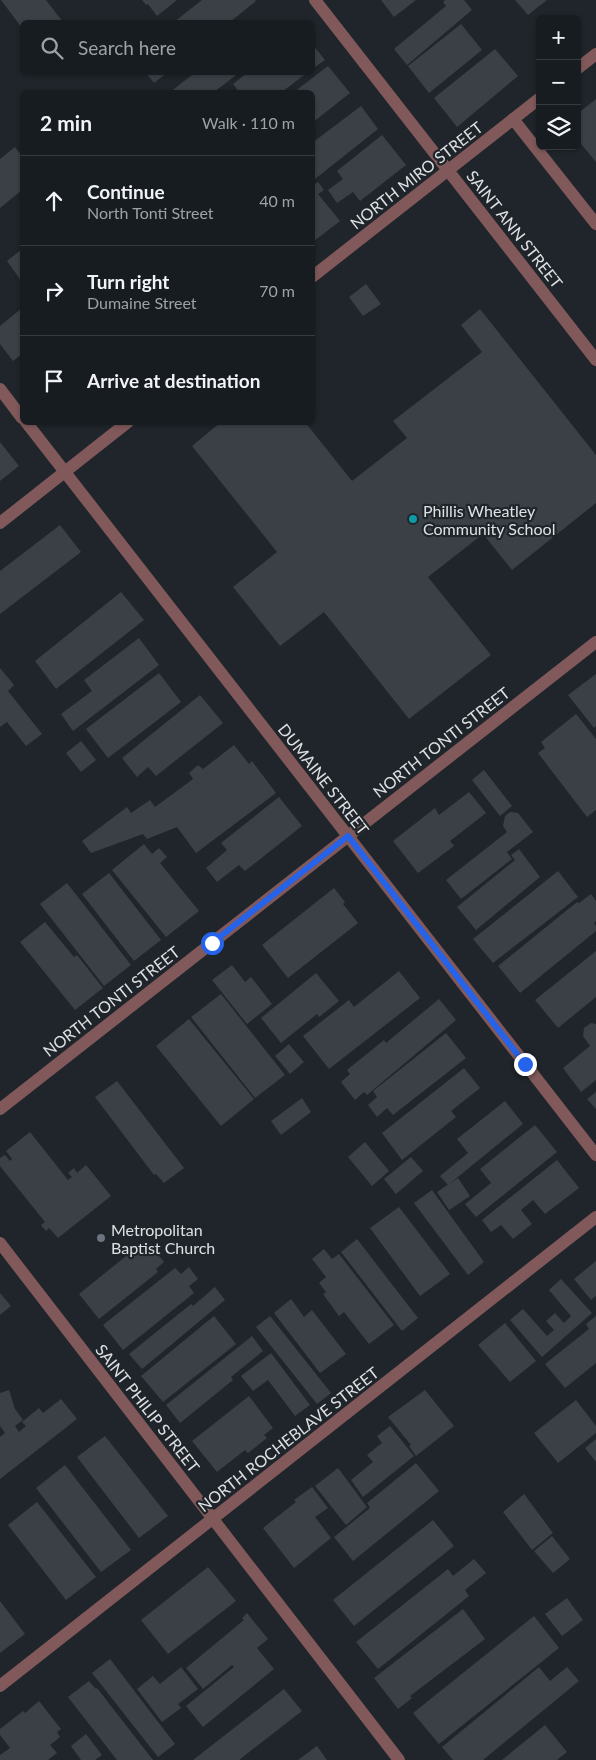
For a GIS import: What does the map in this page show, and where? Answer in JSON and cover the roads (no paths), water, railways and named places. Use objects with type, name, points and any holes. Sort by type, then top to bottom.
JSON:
[{"type":"street","name":"SAINT ANN STREET","points":[[316,0],[596,360]]},
{"type":"street","points":[[581,66],[596,54]]},
{"type":"street","name":"NORTH MIRO STREET","points":[[315,275],[536,101]]},
{"type":"street","points":[[513,120],[596,224]]},
{"type":"street","points":[[0,389],[20,415]]},
{"type":"street","name":"DUMAINE STREET","points":[[28,425],[596,1155]]},
{"type":"street","points":[[0,523],[124,425]]},
{"type":"street","name":"NORTH TONTI STREET","points":[[0,1109],[596,642]]},
{"type":"street","name":"NORTH ROCHEBLAVE STREET","points":[[0,1686],[596,1217]]},
{"type":"street","name":"SAINT PHILIP STREET","points":[[0,1242],[399,1760]]},
{"type":"place","name":"Phillis Wheatley Community School","points":[[413,519]]},
{"type":"place","name":"Metropolitan Baptist Church","points":[[101,1238]]}]
